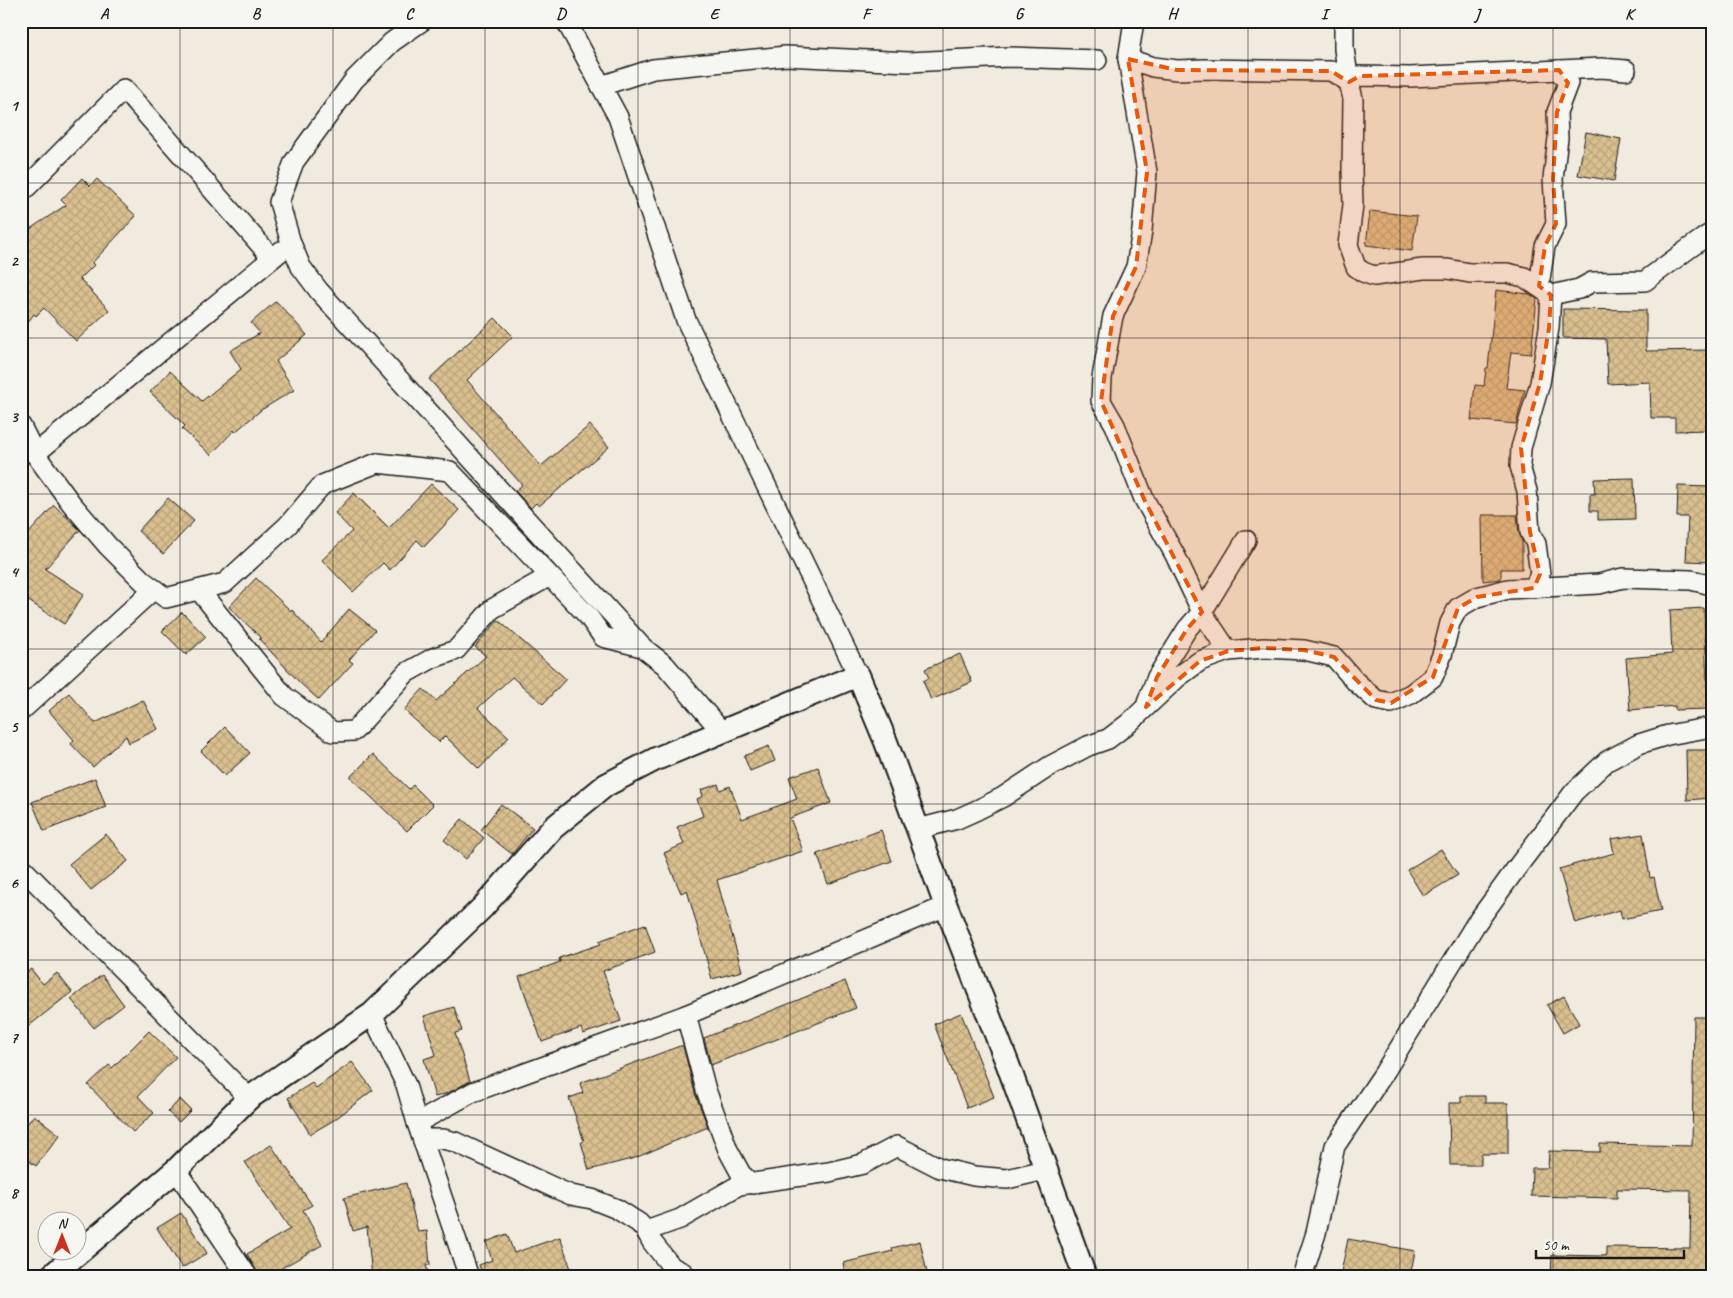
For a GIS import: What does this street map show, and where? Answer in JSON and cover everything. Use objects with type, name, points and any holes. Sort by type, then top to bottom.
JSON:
[{"type":"street","points":[[422,21],[392,42],[354,80],[294,162],[279,202],[291,243],[301,267],[319,291],[642,647],[665,665],[722,732]]},
{"type":"street","points":[[566,21],[618,117],[686,320],[858,675],[886,742],[946,906],[1008,1065],[1085,1277]]},
{"type":"street","points":[[1134,21],[1128,59],[1147,172],[1147,182],[1136,267],[1113,316],[1102,378],[1101,401],[1114,425],[1144,499],[1175,555],[1202,612],[1228,651]]},
{"type":"street","points":[[1344,21],[1344,49],[1353,99],[1352,170],[1354,205],[1348,245],[1356,267],[1363,272],[1374,276],[1423,269],[1447,269],[1470,273],[1507,273],[1524,277],[1545,291],[1579,289],[1592,282],[1646,281],[1691,247],[1712,235]]},
{"type":"street","points":[[601,86],[653,69],[786,56],[910,62],[1009,57],[1097,60]]},
{"type":"street","points":[[1128,59],[1153,67],[1177,70],[1331,71],[1349,82]]},
{"type":"street","points":[[1349,82],[1360,76],[1410,77],[1601,68],[1626,70]]},
{"type":"street","points":[[1537,581],[1536,544],[1530,532],[1527,490],[1520,466],[1521,448],[1540,383],[1548,336],[1544,246],[1556,224],[1553,179],[1558,138],[1557,112],[1568,83],[1558,70]]},
{"type":"street","points":[[21,193],[124,89],[272,258]]},
{"type":"street","points":[[29,450],[291,243]]},
{"type":"street","points":[[21,426],[29,450],[71,503],[108,546],[143,581],[166,598],[225,583],[288,524],[322,485],[377,463],[450,471],[588,616],[603,637],[642,647]]},
{"type":"street","points":[[1146,707],[1157,677],[1187,628],[1202,612],[1246,540]]},
{"type":"street","points":[[199,590],[284,696],[333,732],[354,731],[406,673],[433,658],[456,650],[492,609],[548,576]]},
{"type":"street","points":[[918,829],[957,818],[1003,797],[1050,766],[1088,746],[1108,739],[1129,723],[1178,677],[1200,661],[1228,651],[1264,648],[1304,650],[1334,657],[1355,681],[1376,700],[1391,703],[1411,694],[1433,677],[1442,655],[1450,623],[1458,608],[1476,597],[1537,581],[1555,587],[1599,584],[1623,578],[1691,580],[1712,585]]},
{"type":"street","points":[[21,711],[154,589]]},
{"type":"street","points":[[50,1277],[176,1170],[249,1098],[372,1014],[483,907],[553,828],[606,785],[656,759],[858,675]]},
{"type":"street","points":[[1302,1277],[1316,1233],[1335,1146],[1384,1073],[1475,926],[1513,873],[1574,792],[1607,761],[1639,744],[1712,726]]},
{"type":"street","points":[[21,867],[249,1098]]},
{"type":"street","points":[[420,1131],[473,1092],[686,1015],[946,906]]},
{"type":"street","points":[[372,1014],[406,1085],[469,1277]]},
{"type":"street","points":[[686,1015],[706,1090],[728,1150],[741,1174],[752,1184]]},
{"type":"street","points":[[420,1131],[455,1142],[571,1195],[607,1204],[639,1223],[672,1266],[687,1277]]},
{"type":"street","points":[[646,1231],[680,1219],[739,1185],[829,1172],[863,1164],[897,1146],[940,1168],[974,1176],[1008,1179],[1045,1170]]},
{"type":"street","points":[[176,1170],[248,1277]]},
{"type":"highlighted area","points":[[1128,59],[1177,70],[1331,71],[1349,82],[1360,76],[1559,70],[1568,83],[1557,112],[1553,179],[1556,224],[1545,246],[1539,286],[1551,295],[1549,328],[1540,383],[1521,448],[1530,532],[1540,574],[1534,588],[1477,597],[1458,608],[1433,677],[1391,703],[1376,700],[1334,657],[1304,650],[1264,648],[1228,651],[1200,661],[1146,707],[1157,677],[1187,629],[1202,612],[1144,499],[1101,401],[1113,316],[1136,267],[1147,172]]},
{"type":"building","points":[[1586,132],[1621,139],[1614,181],[1578,175]]},
{"type":"building","points":[[82,178],[90,186],[97,179],[136,216],[92,263],[94,265],[80,279],[109,310],[76,341],[44,308],[36,316],[34,314],[21,331],[21,235],[66,205],[61,200]]},
{"type":"building","points":[[1370,211],[1417,216],[1412,251],[1366,245]]},
{"type":"building","points":[[1496,290],[1529,294],[1537,299],[1531,354],[1511,352],[1506,388],[1525,390],[1516,424],[1471,420],[1475,385],[1484,386],[1486,368],[1488,368]]},
{"type":"building","points":[[276,301],[307,335],[276,361],[294,390],[261,410],[235,432],[234,430],[211,455],[182,429],[185,426],[150,392],[170,371],[202,401],[241,369],[230,351],[260,333],[251,323]]},
{"type":"building","points":[[1563,309],[1646,310],[1646,351],[1712,350],[1712,423],[1706,423],[1706,430],[1675,431],[1675,418],[1651,418],[1650,382],[1608,384],[1606,339],[1563,338]]},
{"type":"building","points":[[495,318],[513,336],[467,380],[541,466],[590,425],[609,447],[539,506],[536,503],[531,508],[515,491],[522,485],[429,379]]},
{"type":"building","points":[[1634,478],[1635,519],[1598,520],[1598,511],[1590,511],[1590,494],[1595,494],[1594,479]]},
{"type":"building","points":[[431,484],[459,510],[424,547],[417,540],[390,570],[383,563],[353,592],[322,560],[352,531],[335,513],[354,493],[389,528]]},
{"type":"building","points":[[1678,486],[1712,487],[1712,562],[1686,561],[1688,517],[1677,517]]},
{"type":"building","points":[[168,498],[194,521],[163,554],[138,531]]},
{"type":"building","points":[[54,505],[80,530],[45,569],[84,594],[64,624],[21,596],[21,542]]},
{"type":"building","points":[[1482,515],[1517,515],[1522,541],[1522,569],[1501,569],[1501,579],[1483,581]]},
{"type":"building","points":[[256,578],[292,610],[321,642],[349,609],[375,630],[349,660],[353,663],[319,700],[300,683],[259,639],[261,638],[229,607]]},
{"type":"building","points":[[1704,608],[1708,709],[1675,710],[1675,706],[1630,710],[1626,658],[1672,654],[1670,610]]},
{"type":"building","points":[[182,612],[206,637],[186,655],[162,631]]},
{"type":"building","points":[[498,620],[566,679],[543,704],[512,677],[478,708],[509,737],[479,769],[445,736],[439,742],[404,710],[423,689],[436,701],[486,656],[475,647]]},
{"type":"building","points":[[960,654],[972,682],[931,700],[923,681],[929,678],[925,669]]},
{"type":"building","points":[[69,693],[95,723],[143,700],[158,729],[129,743],[126,736],[93,767],[71,744],[74,740],[49,711]]},
{"type":"building","points":[[225,727],[250,753],[225,776],[201,751]]},
{"type":"building","points":[[769,746],[775,761],[750,771],[744,756]]},
{"type":"building","points":[[1686,750],[1712,750],[1712,798],[1687,800]]},
{"type":"building","points":[[373,754],[409,789],[413,785],[433,805],[407,831],[350,777]]},
{"type":"building","points":[[818,767],[831,803],[790,818],[803,851],[717,880],[742,971],[712,979],[687,890],[681,893],[664,853],[684,844],[677,827],[703,816],[697,799],[703,796],[701,790],[718,784],[720,790],[730,786],[742,819],[797,799],[789,777]]},
{"type":"building","points":[[95,778],[106,807],[44,831],[32,802]]},
{"type":"building","points":[[501,804],[533,828],[512,854],[481,830]]},
{"type":"building","points":[[462,819],[484,838],[466,859],[444,840]]},
{"type":"building","points":[[881,830],[892,861],[828,884],[817,854]]},
{"type":"building","points":[[106,834],[128,861],[91,890],[69,864]]},
{"type":"building","points":[[1643,834],[1650,878],[1654,877],[1661,911],[1622,919],[1620,910],[1575,923],[1559,869],[1614,853],[1611,839]]},
{"type":"building","points":[[1441,849],[1458,875],[1423,896],[1407,870]]},
{"type":"building","points":[[645,924],[655,952],[603,971],[621,1021],[583,1034],[581,1028],[542,1042],[519,977],[560,962],[559,958],[601,944],[599,941]]},
{"type":"building","points":[[31,969],[43,984],[57,973],[72,992],[21,1032],[21,977]]},
{"type":"building","points":[[102,975],[124,1005],[94,1028],[71,999]]},
{"type":"building","points":[[845,981],[856,1008],[711,1065],[704,1038]]},
{"type":"building","points":[[1564,996],[1579,1024],[1563,1033],[1547,1005]]},
{"type":"building","points":[[454,1007],[462,1031],[455,1033],[470,1081],[448,1093],[435,1097],[424,1059],[436,1055],[424,1016]]},
{"type":"building","points":[[961,1013],[994,1097],[967,1108],[934,1024]]},
{"type":"building","points":[[1694,1017],[1711,1017],[1707,1210],[1712,1210],[1712,1228],[1708,1228],[1707,1277],[1551,1277],[1552,1255],[1606,1256],[1606,1247],[1690,1248],[1691,1190],[1617,1189],[1617,1198],[1531,1196],[1532,1168],[1548,1168],[1549,1151],[1600,1152],[1600,1144],[1692,1146]]},
{"type":"building","points":[[149,1031],[176,1057],[138,1096],[154,1113],[133,1132],[88,1085],[109,1065],[112,1068]]},
{"type":"building","points":[[683,1046],[695,1093],[708,1127],[635,1158],[589,1170],[581,1142],[584,1141],[569,1098],[583,1093],[580,1083]]},
{"type":"building","points":[[352,1062],[373,1090],[334,1120],[310,1134],[288,1098],[312,1083],[316,1088]]},
{"type":"building","points":[[1461,1096],[1485,1096],[1485,1103],[1508,1103],[1508,1154],[1481,1154],[1481,1165],[1450,1165],[1449,1103],[1461,1103]]},
{"type":"building","points":[[180,1099],[191,1110],[179,1122],[168,1112]]},
{"type":"building","points":[[34,1115],[60,1135],[36,1166],[21,1155],[21,1132]]},
{"type":"building","points":[[271,1145],[312,1205],[303,1210],[322,1245],[266,1277],[260,1277],[247,1254],[290,1229],[245,1162]]},
{"type":"building","points":[[406,1183],[418,1232],[427,1231],[430,1265],[426,1265],[429,1277],[372,1277],[367,1227],[353,1231],[344,1198]]},
{"type":"building","points":[[181,1213],[207,1253],[182,1268],[157,1228]]},
{"type":"building","points":[[507,1234],[514,1253],[560,1237],[572,1272],[559,1277],[483,1277],[479,1265],[492,1260],[486,1242]]},
{"type":"building","points":[[1348,1239],[1415,1251],[1410,1277],[1340,1277]]},
{"type":"building","points":[[920,1241],[928,1277],[846,1277],[843,1263],[893,1251],[892,1248]]}]
